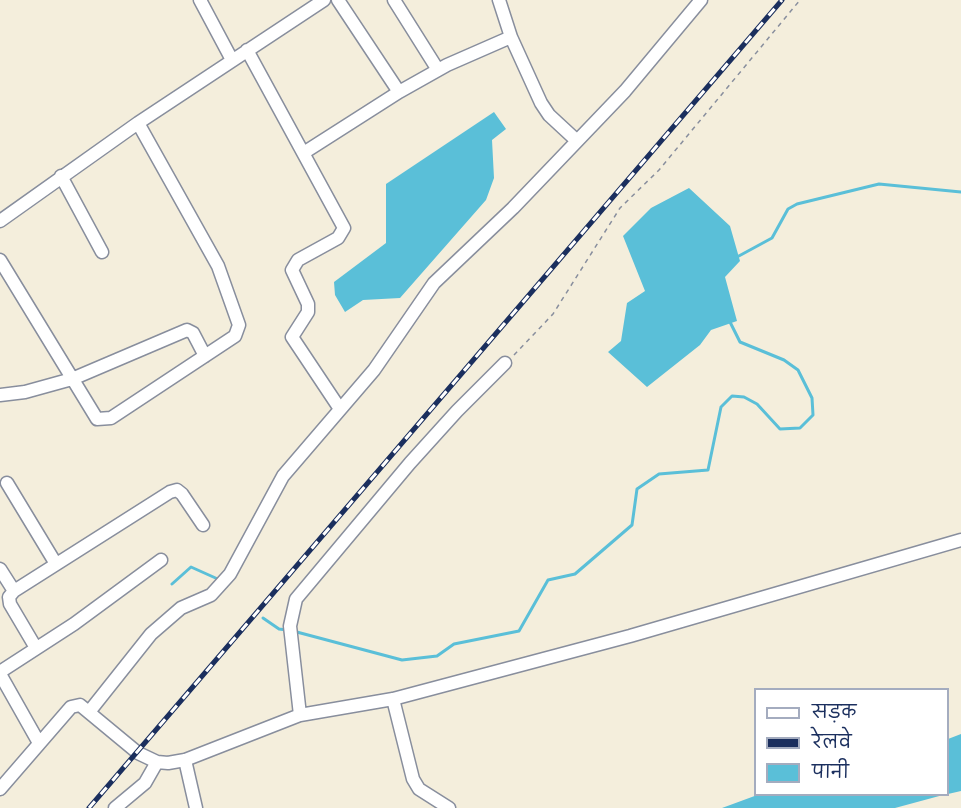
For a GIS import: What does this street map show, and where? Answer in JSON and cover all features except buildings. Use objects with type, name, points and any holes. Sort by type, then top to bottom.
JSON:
[{"type":"street","points":[[200,0],[232,60]]},
{"type":"street","points":[[0,221],[138,123],[324,0]]},
{"type":"street","points":[[338,0],[399,92]]},
{"type":"street","points":[[394,0],[438,70]]},
{"type":"street","points":[[499,0],[511,37],[541,103],[549,115],[576,140]]},
{"type":"street","points":[[89,712],[151,634],[181,608],[211,595],[230,574],[283,476],[374,370],[434,283],[513,208],[625,91],[701,0]]},
{"type":"street","points":[[305,152],[438,70],[511,37]]},
{"type":"street","points":[[247,50],[305,152],[344,228],[338,238],[293,265],[292,276],[308,304],[308,312],[292,337],[340,409]]},
{"type":"street","points":[[0,260],[92,413],[97,419],[103,421],[235,336],[239,331],[239,325],[218,266],[138,123]]},
{"type":"street","points":[[61,176],[102,252]]},
{"type":"street","points":[[0,395],[25,392],[72,379],[187,330],[193,333],[205,356]]},
{"type":"street","points":[[300,715],[291,632],[296,599],[328,558],[441,428],[506,363]]},
{"type":"street","points":[[7,483],[56,564]]},
{"type":"street","points":[[36,648],[10,603],[9,597],[14,591],[170,492],[177,490],[182,494],[203,525]]},
{"type":"street","points":[[0,789],[71,707],[80,705],[138,753],[157,762],[184,760],[300,715],[393,699],[630,636],[961,540]]},
{"type":"street","points":[[39,742],[0,673],[161,560]]},
{"type":"street","points":[[0,569],[14,591]]},
{"type":"street","points":[[393,699],[413,779],[419,789],[448,808]]},
{"type":"street","points":[[184,760],[196,808]]},
{"type":"street","points":[[115,808],[145,783],[157,762]]},
{"type":"path","points":[[506,363],[553,314],[620,208],[659,170],[800,0]]},
{"type":"water","points":[[494,112],[506,129],[492,140],[494,178],[486,200],[400,298],[363,300],[345,312],[335,295],[334,282],[386,243],[386,184]]},
{"type":"water","points":[[689,188],[730,226],[740,261],[725,277],[737,321],[711,330],[700,345],[647,387],[608,352],[621,341],[627,303],[645,291],[623,236],[651,208]]},
{"type":"water","points":[[961,734],[961,791],[949,794],[949,739]]},
{"type":"water","points":[[755,796],[939,796],[895,808],[722,808]]},
{"type":"waterway","points":[[737,257],[772,238],[788,209],[797,204],[879,184],[961,192]]},
{"type":"waterway","points":[[293,631],[402,660],[437,656],[454,644],[519,631],[548,580],[575,574],[632,525],[637,489],[659,474],[708,470],[721,407],[732,396],[744,397],[757,404],[780,429],[800,428],[813,415],[812,398],[798,370],[784,360],[740,342],[729,320]]},
{"type":"waterway","points":[[172,584],[191,567],[220,580]]},
{"type":"waterway","points":[[263,618],[279,629],[287,630]]},
{"type":"railway","points":[[89,808],[782,0]]}]
